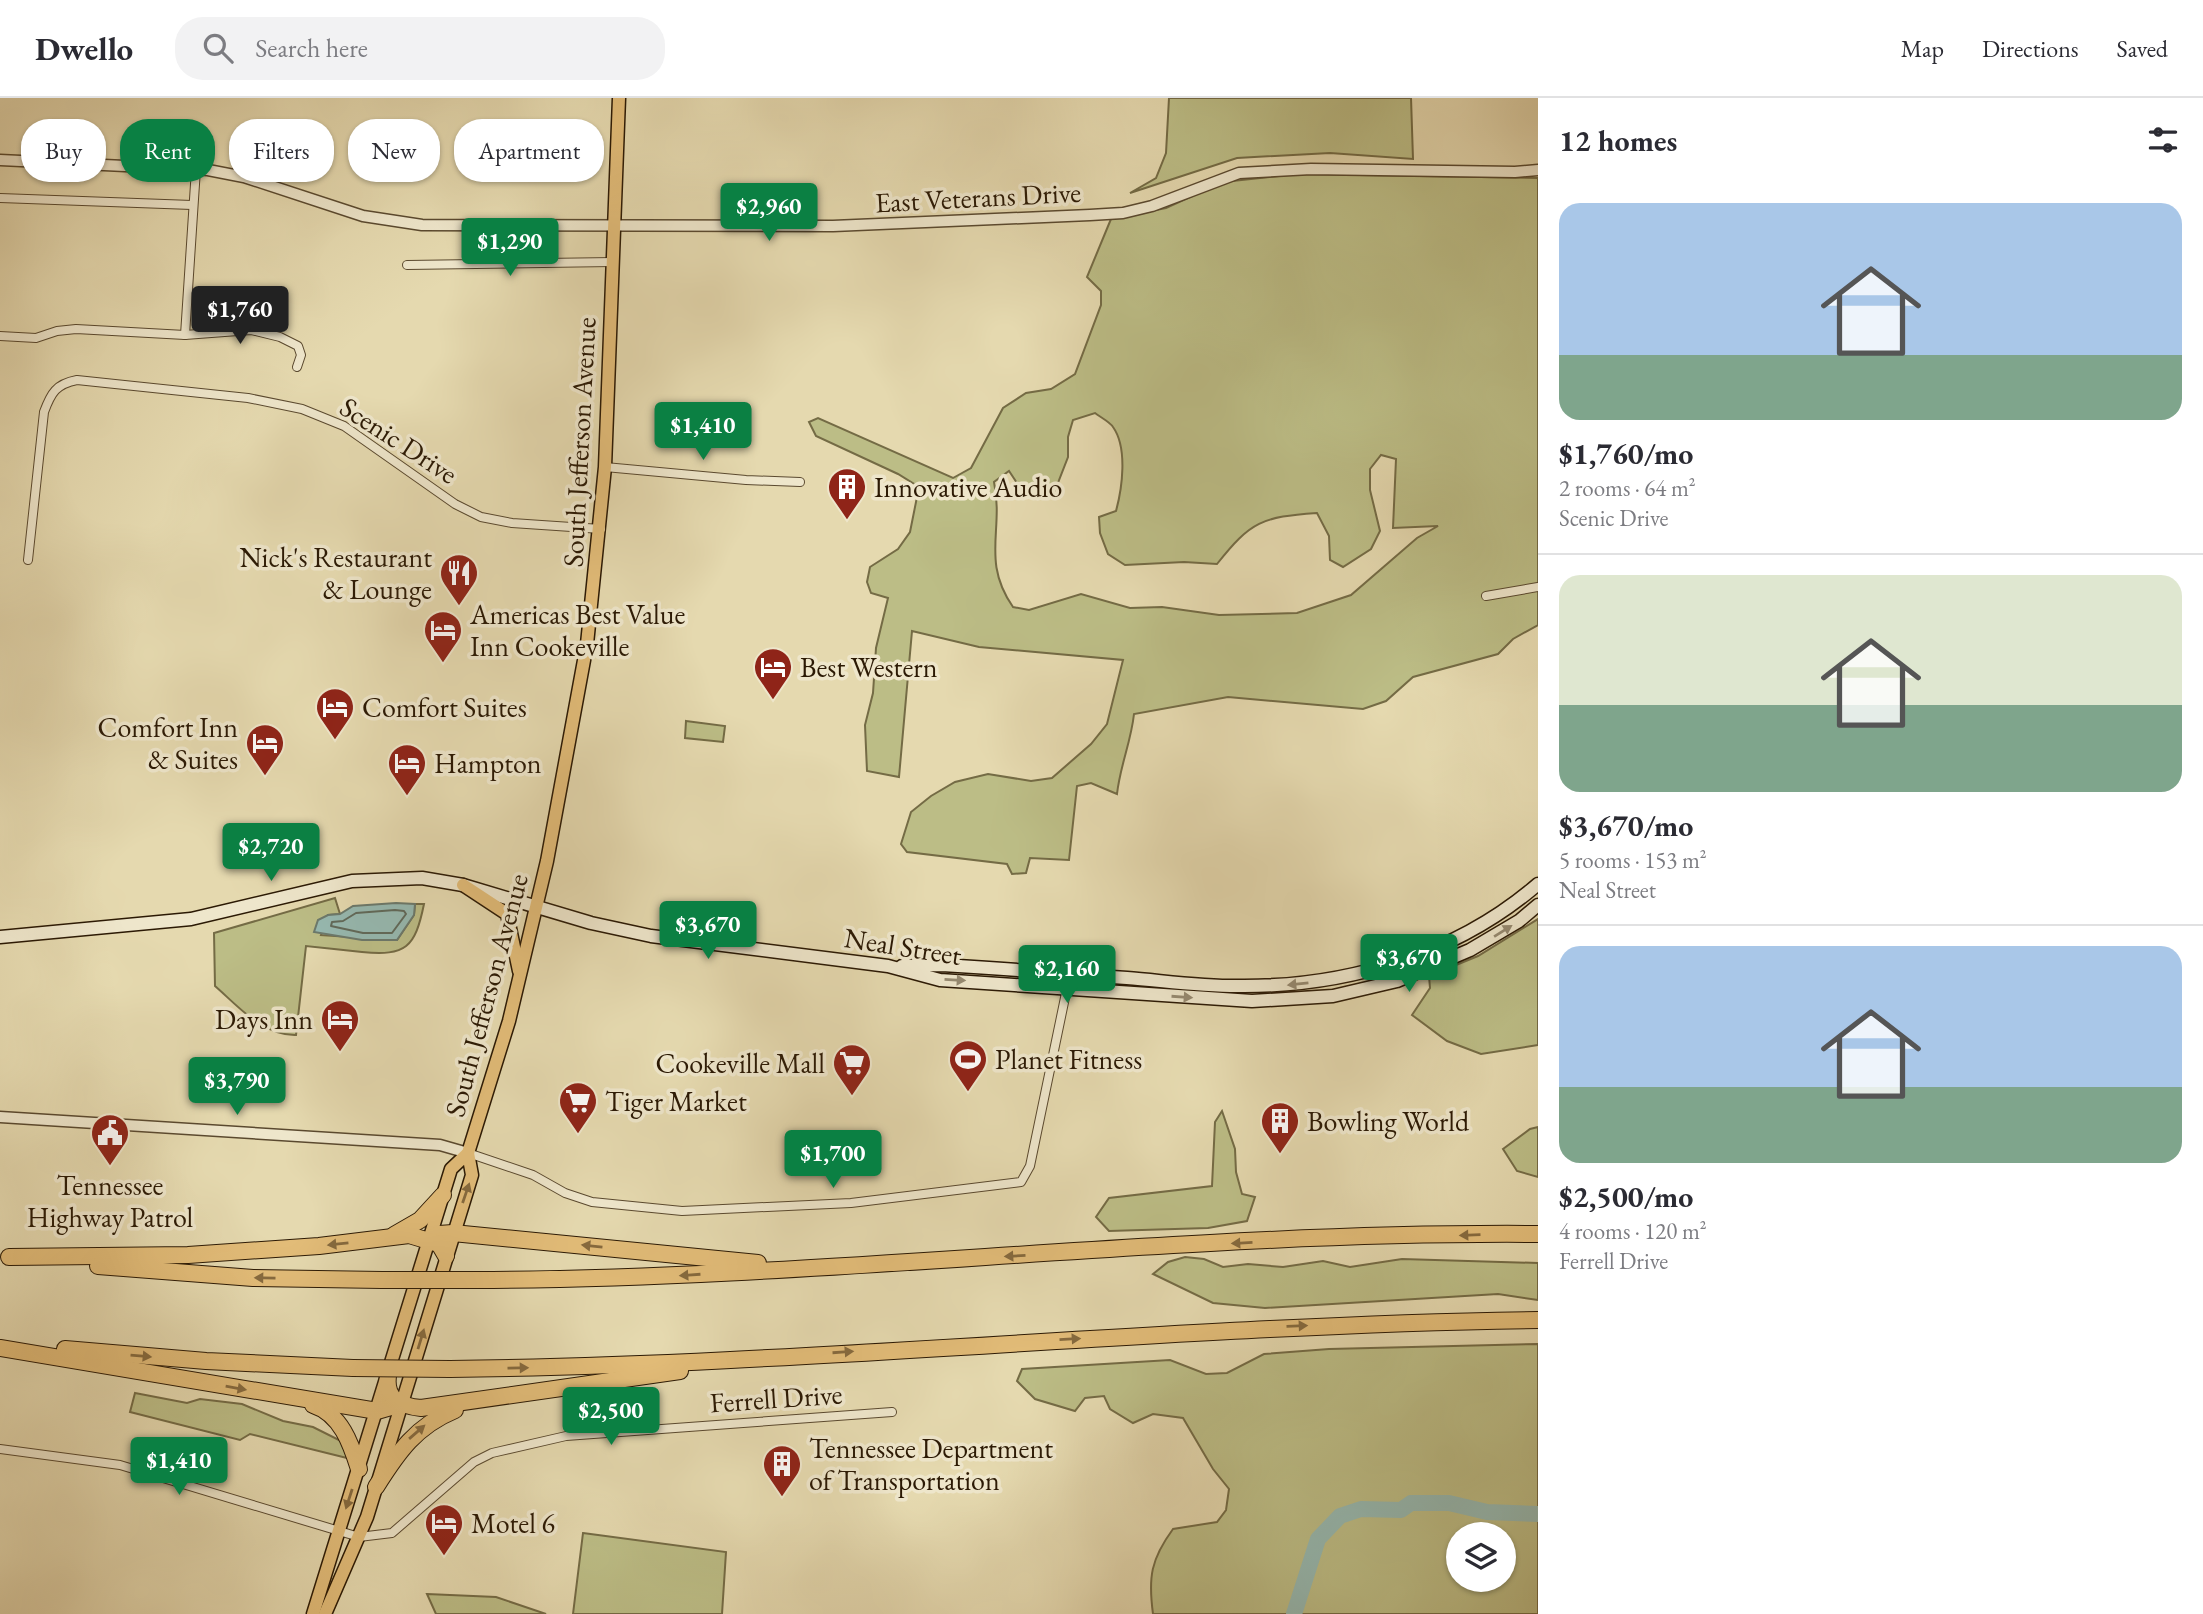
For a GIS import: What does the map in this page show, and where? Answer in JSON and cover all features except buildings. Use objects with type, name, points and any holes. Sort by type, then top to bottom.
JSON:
[{"type":"highway","points":[[388,1238],[420,1220],[443,1195]]},
{"type":"highway","points":[[430,1240],[439,1234],[453,1233],[723,1261],[831,1267]]},
{"type":"highway","points":[[4,1257],[166,1273],[382,1280],[620,1280],[1262,1242],[1538,1234]]},
{"type":"highway","points":[[4,1257],[188,1255],[414,1235],[439,1244],[446,1256]]},
{"type":"highway","points":[[0,1345],[206,1361],[353,1368],[580,1367],[1282,1326],[1538,1320]]},
{"type":"highway","points":[[0,1345],[377,1411],[401,1404],[430,1407],[805,1355]]},
{"type":"highway","points":[[388,1376],[389,1393],[401,1404]]},
{"type":"highway","points":[[280,1396],[319,1407],[338,1421],[346,1434],[359,1469]]},
{"type":"highway","points":[[376,1487],[402,1446],[416,1431],[436,1417],[496,1398]]},
{"type":"main road","name":"South Jefferson Avenue","points":[[313,1614],[451,1169],[468,1153],[487,1097],[536,907],[578,699],[601,529],[619,98]]},
{"type":"main road","name":"Neal Street","points":[[0,937],[191,919],[352,881],[422,878],[463,886],[651,936],[888,966],[940,980],[1252,1001],[1304,1000],[1353,992],[1419,973],[1470,950],[1519,921],[1538,905]]},
{"type":"main road","points":[[888,966],[942,965],[1240,986],[1320,981],[1363,973],[1411,958],[1484,923],[1538,884]]},
{"type":"main road","points":[[463,886],[507,914],[520,976]]},
{"type":"main road","name":"South Jefferson Avenue","points":[[325,1614],[359,1537],[376,1487],[472,1175],[468,1153]]},
{"type":"street","name":"East Veterans Drive","points":[[0,160],[120,166]]},
{"type":"street","name":"East Veterans Drive","points":[[215,172],[244,177],[363,216],[400,223],[456,227],[614,223],[824,226],[1090,215],[1123,213],[1153,206],[1239,173],[1311,169],[1514,172],[1538,170]]},
{"type":"street","points":[[185,335],[194,182]]},
{"type":"street","points":[[0,198],[192,205]]},
{"type":"street","points":[[407,265],[613,262]]},
{"type":"street","points":[[0,336],[36,338],[57,331],[76,330],[185,335],[251,330],[281,337],[298,346],[301,355],[297,367]]},
{"type":"street","name":"Scenic Drive","points":[[28,560],[44,412],[52,391],[63,383],[77,380],[248,398],[302,409],[344,426],[454,504],[481,517],[512,523],[601,529]]},
{"type":"street","points":[[605,467],[746,480],[800,482]]},
{"type":"street","points":[[1486,596],[1538,587]]},
{"type":"street","points":[[0,1118],[440,1145],[533,1175],[565,1193],[592,1202],[682,1211],[845,1203],[1021,1182],[1030,1166],[1067,988]]},
{"type":"street","name":"Ferrell Drive","points":[[359,1537],[393,1533],[466,1467],[492,1453],[528,1443],[566,1436],[892,1412]]},
{"type":"street","points":[[0,1449],[120,1465],[359,1537]]},
{"type":"green space","points":[[1169,98],[1411,98],[1413,159],[1330,153],[1237,158],[1130,193],[1156,178],[1166,153]]},
{"type":"green space","points":[[1297,174],[1538,178],[1538,625],[1513,639],[1498,654],[1413,677],[1386,701],[1363,709],[1228,697],[1134,714],[1117,794],[1091,783],[1077,786],[1069,860],[1030,858],[1026,873],[1012,874],[1007,864],[907,852],[901,844],[911,812],[931,796],[955,782],[988,774],[1031,781],[1052,778],[1091,744],[1107,724],[1123,660],[979,647],[912,631],[899,777],[867,771],[865,725],[873,693],[876,648],[888,598],[871,593],[867,582],[870,567],[898,549],[910,532],[919,487],[898,474],[816,436],[809,422],[818,418],[953,478],[971,468],[1003,408],[1026,393],[1051,389],[1075,374],[1101,305],[1101,291],[1087,277],[1111,219],[1166,208],[1223,182]],"holes":[[[1095,413],[1113,427],[1121,446],[1122,480],[1116,511],[1099,517],[1100,533],[1108,554],[1125,565],[1184,562],[1217,564],[1239,538],[1259,524],[1283,517],[1317,513],[1329,536],[1330,560],[1343,567],[1371,549],[1380,531],[1370,490],[1370,469],[1381,455],[1396,459],[1393,528],[1438,526],[1417,538],[1351,595],[1297,613],[1219,615],[1162,607],[1130,608],[1081,594],[1029,610],[1013,607],[998,575],[994,482],[1009,471],[1025,495],[1054,493],[1068,457],[1068,437],[1073,420]]]},
{"type":"green space","points":[[686,721],[725,726],[723,742],[685,738]]},
{"type":"green space","points":[[335,898],[340,914],[328,915],[321,935],[397,940],[414,915],[415,904],[424,904],[417,931],[412,940],[399,950],[377,953],[306,946],[296,1035],[273,1031],[252,1019],[215,986],[214,933]]},
{"type":"green space","points":[[1538,919],[1538,1045],[1481,1054],[1447,1041],[1412,1015],[1430,988],[1429,976],[1478,956]]},
{"type":"green space","points":[[1222,1111],[1235,1149],[1236,1172],[1242,1194],[1255,1197],[1247,1221],[1208,1228],[1109,1231],[1096,1217],[1109,1198],[1212,1186],[1215,1122]]},
{"type":"green space","points":[[1538,1127],[1538,1177],[1517,1171],[1503,1149],[1530,1129]]},
{"type":"green space","points":[[1185,1257],[1204,1259],[1223,1267],[1248,1264],[1283,1267],[1323,1261],[1350,1267],[1402,1259],[1538,1263],[1538,1300],[1498,1294],[1265,1308],[1213,1303],[1153,1274],[1168,1262]]},
{"type":"green space","points":[[1538,1344],[1538,1614],[1153,1614],[1151,1579],[1156,1559],[1166,1540],[1173,1529],[1217,1522],[1226,1510],[1229,1489],[1213,1469],[1183,1418],[1153,1414],[1133,1423],[1110,1409],[1104,1396],[1085,1398],[1075,1411],[1035,1399],[1017,1381],[1022,1369],[1170,1360],[1206,1374],[1227,1373],[1264,1354],[1329,1349]]},
{"type":"green space","points":[[135,1393],[187,1403],[200,1399],[242,1404],[283,1421],[313,1427],[343,1442],[351,1459],[250,1434],[240,1440],[130,1412]]},
{"type":"green space","points":[[583,1533],[726,1552],[722,1614],[573,1614]]},
{"type":"green space","points":[[427,1594],[496,1597],[546,1614],[436,1614]]},
{"type":"water","points":[[415,904],[414,915],[397,940],[362,940],[314,932],[318,920],[328,915],[340,914],[353,906]]},
{"type":"waterway","points":[[1294,1614],[1318,1539],[1340,1516],[1361,1509],[1401,1510],[1411,1503],[1449,1503],[1487,1512],[1538,1514]]},
{"type":"place","name":"Innovative Audio","points":[[847,521]]},
{"type":"place","name":"Nick's Restaurant & Lounge","points":[[459,607]]},
{"type":"place","name":"Americas Best Value Inn Cookeville","points":[[443,664]]},
{"type":"place","name":"Best Western","points":[[773,701]]},
{"type":"place","name":"Comfort Suites","points":[[335,741]]},
{"type":"place","name":"Comfort Inn & Suites","points":[[265,777]]},
{"type":"place","name":"Hampton","points":[[407,797]]},
{"type":"place","name":"Days Inn","points":[[340,1053]]},
{"type":"place","name":"Planet Fitness","points":[[968,1093]]},
{"type":"place","name":"Cookeville Mall","points":[[852,1097]]},
{"type":"place","name":"Tiger Market","points":[[578,1135]]},
{"type":"place","name":"Bowling World","points":[[1280,1155]]},
{"type":"place","name":"Tennessee Highway Patrol","points":[[110,1167]]},
{"type":"place","name":"Tennessee Department of Transportation","points":[[782,1498]]},
{"type":"place","name":"Motel 6","points":[[444,1557]]}]
